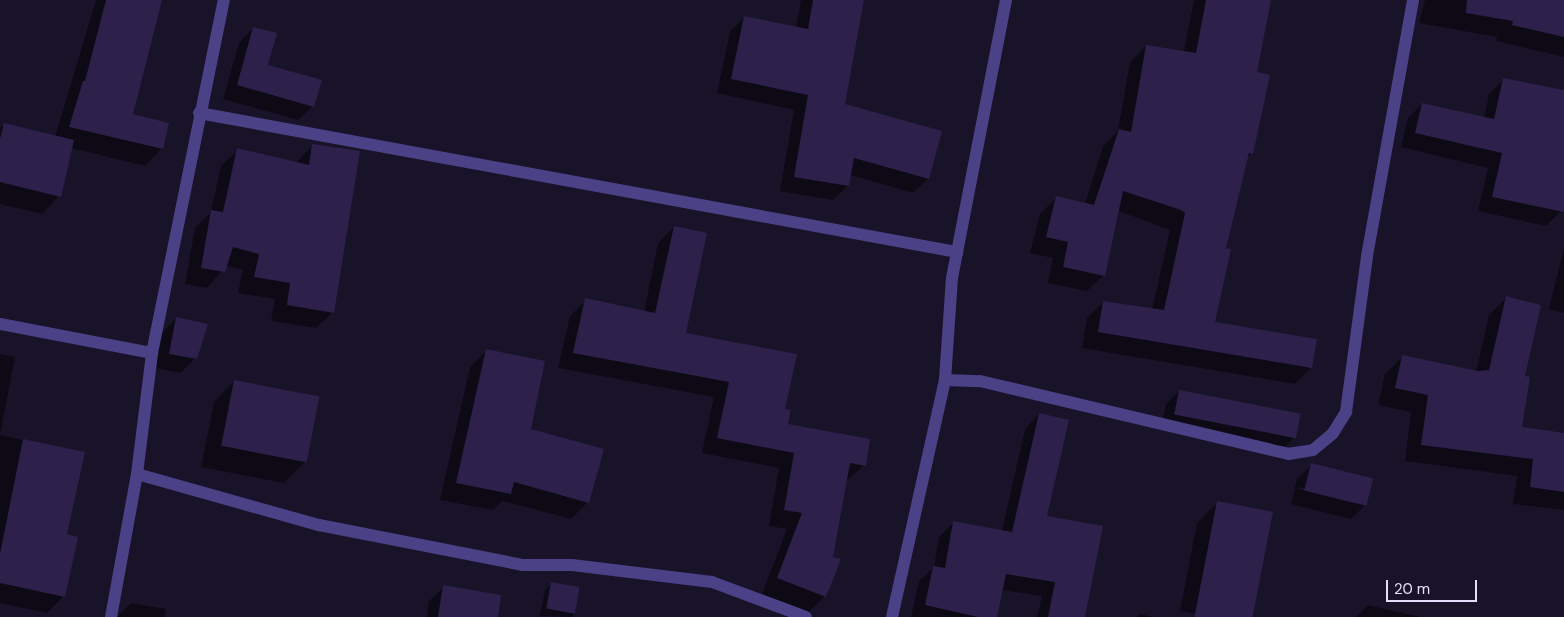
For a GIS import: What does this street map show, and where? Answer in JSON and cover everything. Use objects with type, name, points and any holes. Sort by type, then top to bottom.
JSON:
[{"type":"street","points":[[111,617],[137,474],[152,353],[199,113],[224,0]]},
{"type":"street","points":[[892,617],[945,380],[957,252],[1006,0]]},
{"type":"street","points":[[945,380],[980,381],[1288,454],[1313,450],[1333,433],[1346,412],[1367,256],[1413,0]]},
{"type":"street","points":[[199,113],[957,252]]},
{"type":"street","points":[[0,324],[152,353]]},
{"type":"street","points":[[137,474],[319,525],[522,565],[572,565],[712,582],[806,617]]},
{"type":"building","points":[[106,0],[162,0],[133,114],[169,123],[163,149],[69,127],[83,81],[85,81]]},
{"type":"building","points":[[813,0],[864,0],[845,104],[942,131],[929,179],[854,158],[849,186],[794,177],[808,95],[731,79],[744,16],[808,29]]},
{"type":"building","points":[[1206,0],[1271,0],[1257,72],[1270,75],[1253,154],[1249,153],[1226,248],[1231,249],[1215,322],[1317,339],[1312,368],[1098,332],[1103,301],[1164,310],[1185,213],[1181,210],[1123,191],[1105,276],[1063,267],[1068,242],[1046,237],[1056,196],[1094,205],[1119,129],[1131,132],[1146,45],[1196,53]]},
{"type":"building","points":[[1467,0],[1564,0],[1564,37],[1512,25],[1513,21],[1466,13]]},
{"type":"building","points":[[253,27],[277,33],[268,65],[322,80],[314,107],[237,85]]},
{"type":"building","points":[[1503,78],[1564,90],[1564,212],[1492,197],[1502,153],[1415,133],[1422,103],[1494,119]]},
{"type":"building","points":[[4,123],[74,140],[61,197],[0,182],[0,139]]},
{"type":"building","points":[[312,144],[360,151],[334,313],[287,305],[290,283],[254,277],[259,254],[233,247],[225,272],[201,268],[211,210],[223,212],[237,148],[309,165]]},
{"type":"building","points":[[674,226],[707,233],[686,333],[797,354],[785,409],[791,410],[788,424],[870,439],[866,466],[850,463],[833,557],[841,559],[826,597],[777,578],[802,513],[784,510],[794,453],[717,438],[729,382],[573,353],[585,298],[655,313]]},
{"type":"building","points":[[1506,296],[1541,305],[1525,376],[1530,377],[1522,427],[1564,433],[1564,492],[1530,487],[1533,459],[1421,445],[1428,395],[1395,388],[1402,355],[1478,371],[1489,370]]},
{"type":"building","points":[[176,317],[208,324],[197,359],[169,354]]},
{"type":"building","points":[[486,349],[545,361],[531,429],[604,449],[589,503],[514,482],[511,494],[456,483]]},
{"type":"building","points":[[234,380],[319,397],[307,462],[221,446]]},
{"type":"building","points":[[1179,390],[1301,414],[1296,438],[1174,415]]},
{"type":"building","points":[[1039,413],[1069,420],[1047,516],[1103,526],[1085,617],[1048,617],[1055,582],[1006,574],[997,617],[978,617],[925,605],[933,566],[945,568],[953,521],[1012,532]]},
{"type":"building","points":[[23,439],[85,452],[67,534],[78,537],[65,597],[0,583],[0,554]]},
{"type":"building","points":[[1311,463],[1373,478],[1366,506],[1304,490]]},
{"type":"building","points":[[1217,501],[1273,512],[1253,617],[1194,617]]},
{"type":"building","points":[[551,582],[580,587],[575,614],[546,609]]},
{"type":"building","points":[[443,585],[501,595],[498,617],[438,617]]}]
